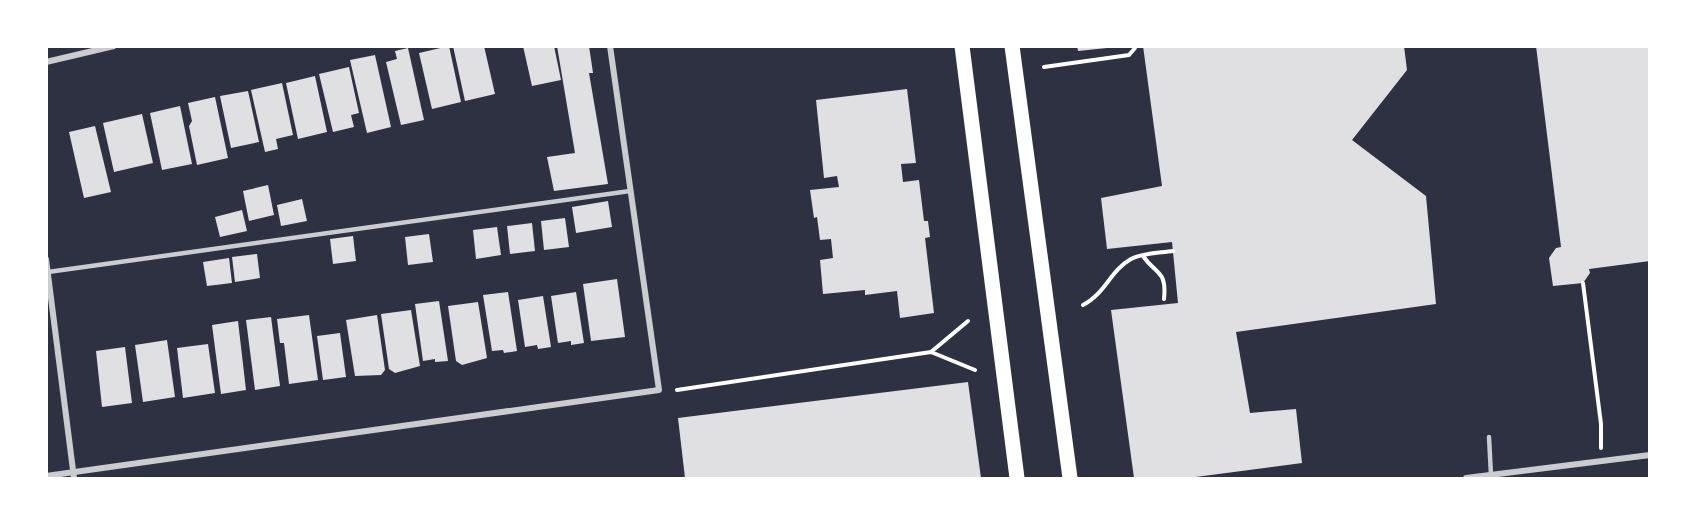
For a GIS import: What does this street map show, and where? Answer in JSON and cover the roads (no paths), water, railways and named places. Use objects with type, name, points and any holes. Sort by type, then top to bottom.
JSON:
[{"type":"main road","points":[[962,46],[1017,478]]},
{"type":"main road","points":[[1012,46],[1070,478]]},
{"type":"street","points":[[46,62],[114,46]]},
{"type":"street","points":[[46,476],[74,476],[659,390],[610,46]]},
{"type":"street","points":[[46,259],[74,476]]},
{"type":"street","points":[[1466,478],[1650,455]]},
{"type":"lane","points":[[48,272],[630,191]]},
{"type":"lane","points":[[1488,437],[1491,475]]}]
